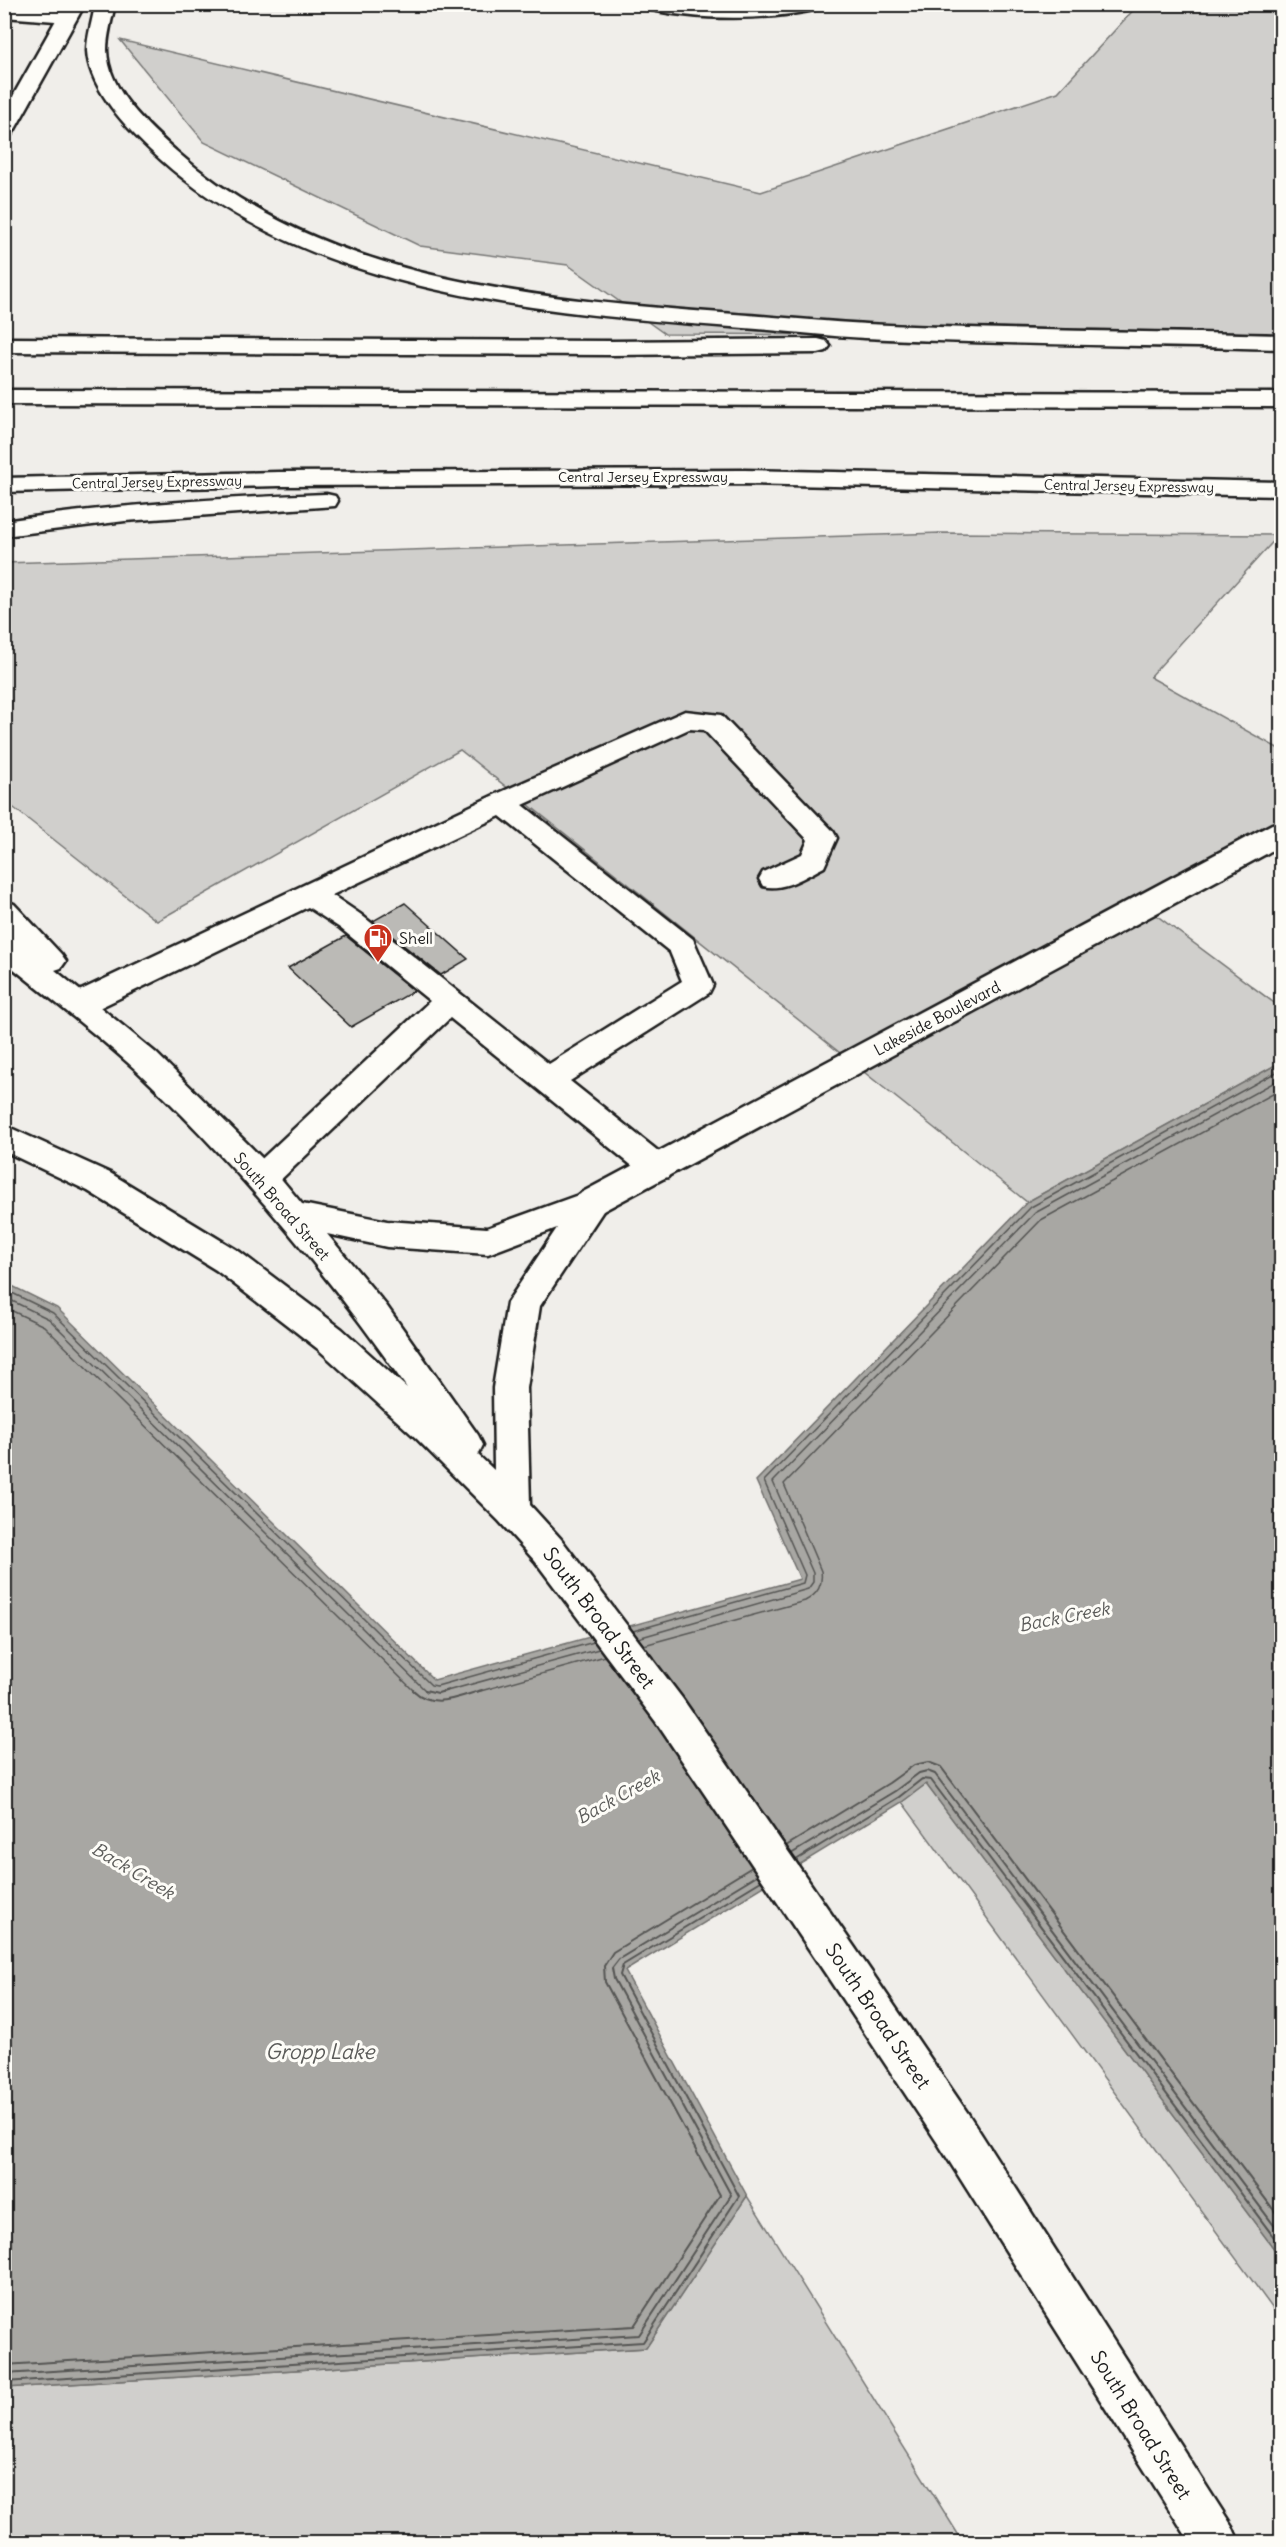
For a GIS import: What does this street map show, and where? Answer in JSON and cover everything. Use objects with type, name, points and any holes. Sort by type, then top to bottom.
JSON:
[{"type":"main road","points":[[105,4],[97,55],[110,87],[130,118],[164,154],[208,188],[262,220],[326,248],[399,272],[491,294],[564,306],[856,330],[1281,342]]},
{"type":"main road","points":[[651,4],[678,8],[770,10],[815,4]]},
{"type":"main road","points":[[4,11],[71,10]]},
{"type":"main road","points":[[4,131],[12,104],[71,10]]},
{"type":"main road","points":[[4,345],[622,348],[1254,341]]},
{"type":"main road","points":[[4,398],[1281,400]]},
{"type":"main road","points":[[4,529],[43,522],[221,504],[638,492],[744,477]]},
{"type":"main road","name":"Central Jersey Expressway","points":[[4,485],[279,479],[744,477],[1281,489]]},
{"type":"main road","points":[[88,1000],[502,803],[685,720],[711,721],[823,838],[814,860],[773,879]]},
{"type":"main road","points":[[502,803],[684,946],[698,985],[548,1080]]},
{"type":"main road","name":"Lakeside Boulevard","points":[[291,1214],[387,1234],[488,1241],[592,1202],[1256,848],[1281,831]]},
{"type":"main road","points":[[309,894],[350,921],[657,1167]]},
{"type":"main road","points":[[4,911],[145,1061]]},
{"type":"main road","name":"South Broad Street","points":[[4,945],[145,1061],[262,1178],[374,1314],[512,1510]]},
{"type":"main road","points":[[262,1178],[449,1001]]},
{"type":"main road","name":"South Broad Street","points":[[4,1137],[99,1182],[228,1261],[330,1339],[429,1429],[512,1510],[548,1550],[669,1710],[839,1959],[954,2130],[1216,2542]]},
{"type":"main road","points":[[512,1510],[510,1388],[524,1303],[592,1202]]},
{"type":"shaded area","points":[[1138,5],[1281,5],[1281,337],[665,334],[568,265],[420,246],[204,142],[120,40],[761,192],[1058,92]]},
{"type":"shaded area","points":[[941,533],[1279,535],[1150,677],[1281,750],[1281,844],[1156,915],[1281,1008],[1281,1062],[1027,1202],[460,750],[157,921],[5,801],[4,563]]},
{"type":"shaded area","points":[[926,1784],[1281,2258],[1281,2320],[902,1802]]},
{"type":"shaded area","points":[[747,2196],[963,2542],[5,2542],[5,2388],[646,2348]]},
{"type":"water","name":"Gropp Lake","points":[[1281,1062],[1281,2258],[926,1784],[902,1802],[625,1971],[747,2196],[646,2348],[5,2388],[4,1282],[57,1308],[434,1680],[800,1579],[756,1481],[1027,1202]]},
{"type":"building","points":[[405,903],[468,959],[441,975],[373,921]]},
{"type":"building","points":[[346,936],[414,991],[351,1027],[288,968]]},
{"type":"place","name":"Shell","points":[[378,964]]},
{"type":"water label","name":"Back Creek","points":[[1064,1617]]},
{"type":"water label","name":"Back Creek","points":[[618,1797]]},
{"type":"water label","name":"Back Creek","points":[[133,1871]]}]
